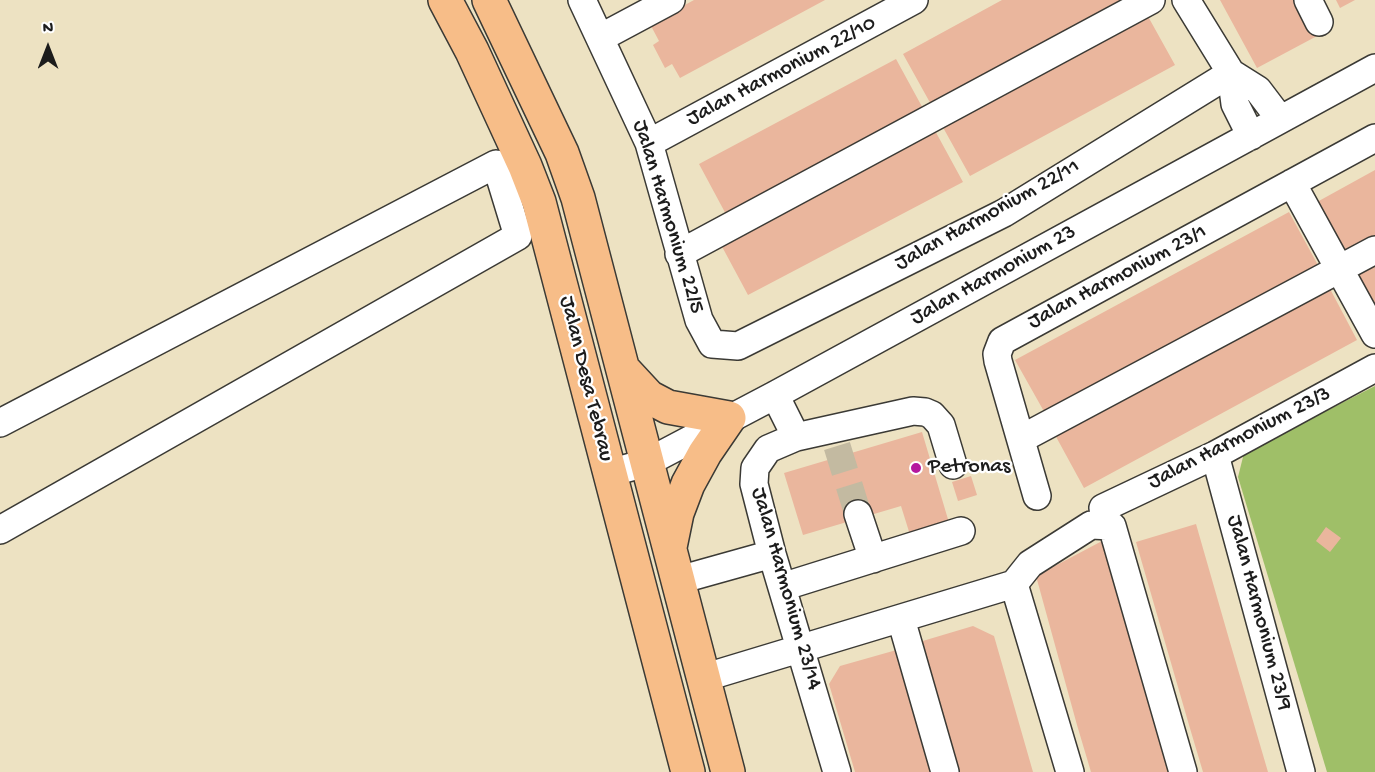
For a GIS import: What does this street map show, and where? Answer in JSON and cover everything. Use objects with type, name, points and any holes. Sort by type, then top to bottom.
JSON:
[{"type":"main road","name":"Jalan Desa Tebrau","points":[[445,0],[477,61],[539,202],[688,772]]},
{"type":"main road","name":"Jalan Desa Tebrau","points":[[489,0],[566,165],[578,198],[728,772]]},
{"type":"main road","points":[[623,369],[649,396],[668,407],[729,418],[705,453],[688,484],[677,513],[670,547]]},
{"type":"street","name":"Jalan Harmonium 22/5","points":[[582,0],[649,143],[699,320],[712,344],[738,346]]},
{"type":"street","points":[[600,38],[671,0]]},
{"type":"street","name":"Jalan Harmonium 22/10","points":[[649,143],[914,0]]},
{"type":"street","points":[[679,254],[1151,0]]},
{"type":"street","points":[[1186,0],[1231,73],[1235,104],[1251,136]]},
{"type":"street","name":"Jalan Harmonium 23","points":[[609,473],[646,463],[776,395],[1375,68]]},
{"type":"street","points":[[1231,73],[1258,90],[1280,119]]},
{"type":"street","name":"Jalan Harmonium 22/11","points":[[738,346],[1004,213],[1231,73]]},
{"type":"street","name":"Jalan Harmonium 23/1","points":[[1037,496],[998,361],[999,348],[1008,337],[1375,138]]},
{"type":"street","points":[[0,423],[496,164],[518,236],[0,530]]},
{"type":"street","points":[[1292,183],[1375,334]]},
{"type":"street","points":[[1021,439],[1375,250]]},
{"type":"street","name":"Jalan Harmonium 23/3","points":[[1103,508],[1215,455],[1375,368]]},
{"type":"street","points":[[776,395],[796,437]]},
{"type":"street","name":"Jalan Harmonium 23/14","points":[[837,772],[772,554],[754,484],[755,468],[768,449],[796,437],[835,438],[913,411],[932,415],[941,424],[953,465]]},
{"type":"street","name":"Jalan Harmonium 23/9","points":[[1215,455],[1301,772]]},
{"type":"street","points":[[858,514],[873,559]]},
{"type":"street","points":[[704,678],[1014,584],[1030,564],[1091,525],[1112,526],[1183,772]]},
{"type":"street","points":[[783,587],[961,531]]},
{"type":"street","points":[[679,580],[772,554]]},
{"type":"street","points":[[1014,584],[1070,772]]},
{"type":"street","points":[[901,619],[945,772]]},
{"type":"green space","points":[[1375,386],[1375,772],[1327,772],[1238,477],[1244,453]]},
{"type":"building","points":[[694,0],[825,0],[680,78],[672,64],[665,68],[653,45],[659,41],[650,24]]},
{"type":"building","points":[[1002,0],[1133,0],[933,108],[903,54]]},
{"type":"building","points":[[1220,0],[1298,0],[1317,36],[1257,68]]},
{"type":"building","points":[[1336,0],[1355,0],[1340,8]]},
{"type":"building","points":[[1145,11],[1175,65],[970,176],[940,122]]},
{"type":"building","points":[[896,59],[926,114],[728,218],[699,164]]},
{"type":"building","points":[[933,127],[963,182],[748,295],[719,241]]},
{"type":"building","points":[[1375,170],[1375,241],[1347,257],[1317,202]]},
{"type":"building","points":[[1289,212],[1319,267],[1046,415],[1015,360]]},
{"type":"building","points":[[1375,263],[1375,307],[1356,274]]},
{"type":"building","points":[[1328,285],[1357,340],[1084,488],[1054,433]]},
{"type":"building","points":[[922,432],[950,526],[911,538],[901,506],[803,535],[784,473]]},
{"type":"building","points":[[971,476],[977,495],[958,501],[952,482]]},
{"type":"building","points":[[1196,524],[1268,772],[1203,772],[1189,725],[1136,542]]},
{"type":"building","points":[[1326,527],[1341,538],[1330,552],[1316,541]]},
{"type":"building","points":[[1102,541],[1169,772],[1091,772],[1077,725],[1036,576]]},
{"type":"building","points":[[973,626],[994,636],[1033,772],[953,772],[916,643]]},
{"type":"building","points":[[900,649],[936,772],[855,772],[829,684],[840,666]]},
{"type":"tunnel","points":[[837,446],[858,514]]},
{"type":"place","name":"Petronas","points":[[916,468]]}]
